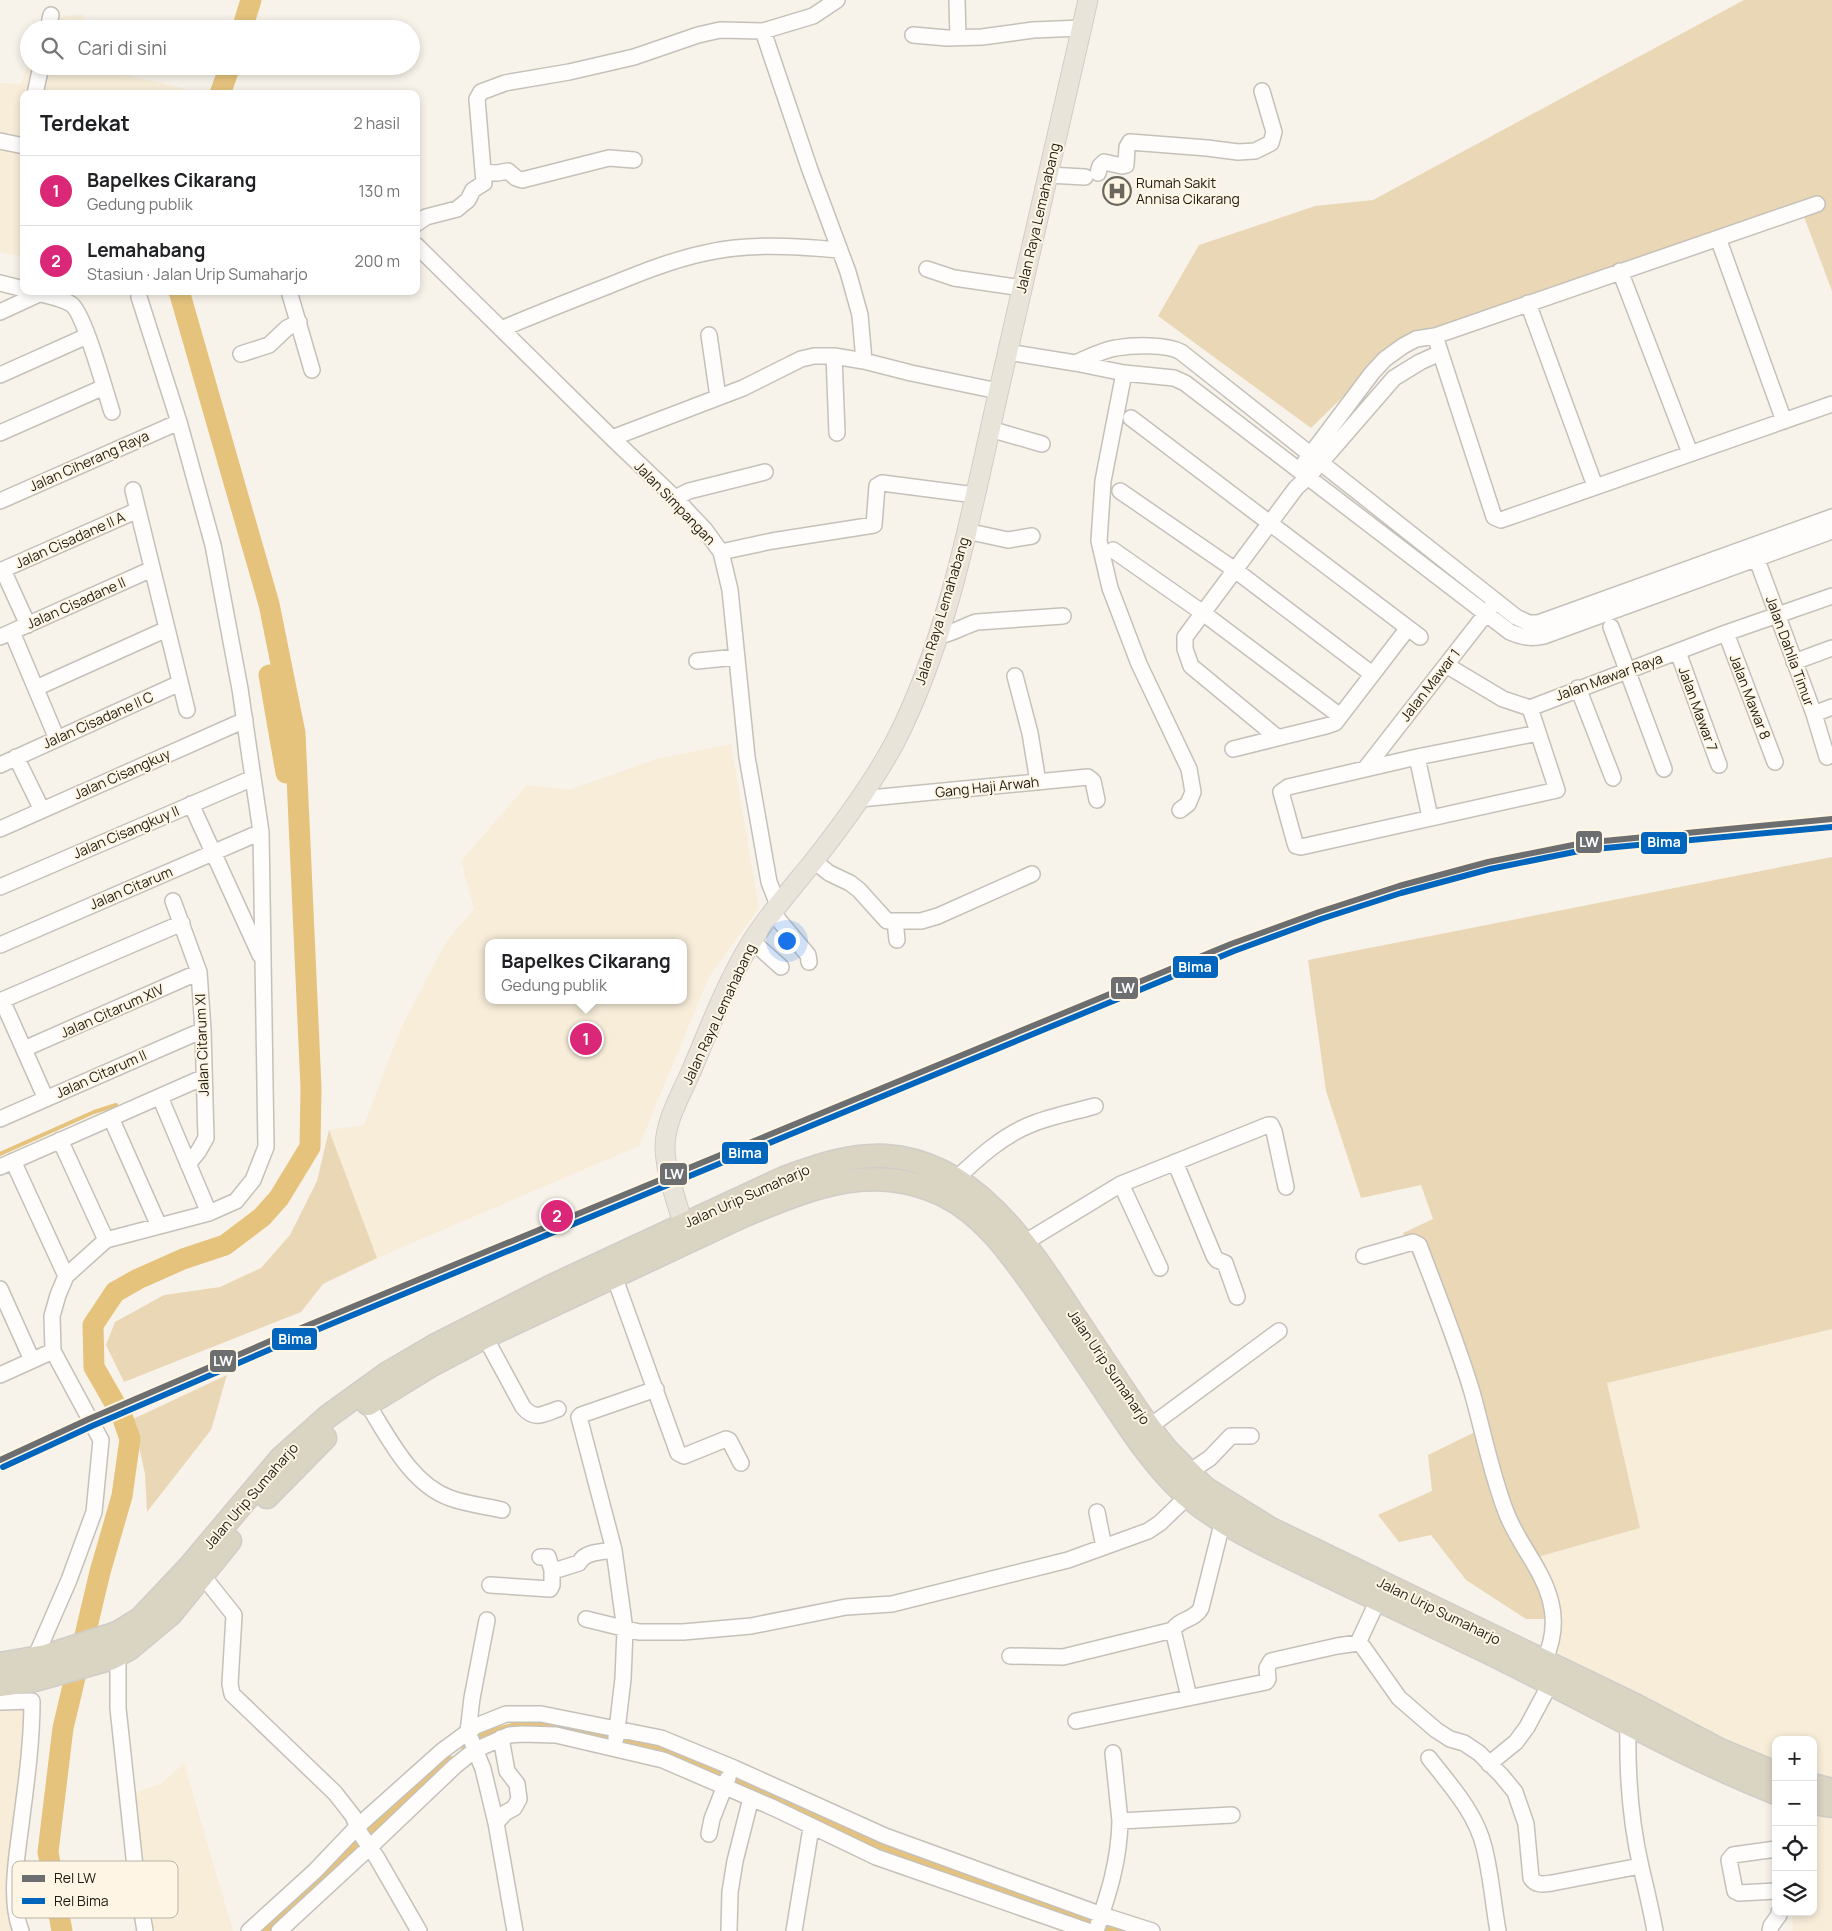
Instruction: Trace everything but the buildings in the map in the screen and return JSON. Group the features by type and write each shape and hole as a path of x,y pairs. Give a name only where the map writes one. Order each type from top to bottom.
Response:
{"highway":[{"name":"Jalan Urip Sumaharjo","path":"112,1650 124,1630 140,1619 185,1572 281,1458 357,1394 388,1373 434,1346 556,1284 784,1178 816,1166 857,1157 882,1156 905,1159 931,1166 956,1179 988,1205 1024,1243 1149,1427 1166,1449 1188,1473 1218,1498 1271,1530 1547,1673 1628,1725 1708,1764 1772,1791"},
{"name":"Jalan Urip Sumaharjo","path":"0,1664 39,1665 112,1650 141,1640 171,1614 279,1483 329,1435 368,1405 430,1366 485,1337 745,1215 789,1197 826,1185 864,1179 888,1178 942,1194 956,1202 978,1220 1017,1263 1153,1460 1188,1496 1223,1520 1264,1545 1378,1600 1547,1673 1637,1706 1720,1750 1772,1771"},
{"name":"Jalan Urip Sumaharjo","path":"0,1685 39,1665"},
{"path":"1817,1786 1832,1790"},
{"path":"1817,1803 1832,1806"}],"main road":[{"name":"Jalan Raya Lemahabang","path":"683,1224 664,1151 665,1138 674,1110 738,966 752,941 775,909 814,861 860,799 894,743 912,705 938,636 975,494 1088,0"}],"street":[{"path":"420,221 426,217 457,209 464,205 473,190 484,183 477,98 481,92 505,83 569,72 634,57 698,35 720,30 763,31 813,16 836,0"},
{"path":"957,1 958,38"},
{"path":"913,36 982,37 1033,30 1082,28"},
{"path":"763,31 810,170 848,272 860,316 864,361"},
{"path":"36,90 38,75"},
{"path":"1048,174 1091,175 1102,163 1126,165 1127,147 1130,142 1238,152 1255,151 1263,148 1271,143 1274,132 1262,91"},
{"path":"0,141 20,145"},
{"path":"0,149 20,145"},
{"path":"483,172 498,173 508,171 516,178 522,180 609,158 634,160"},
{"path":"1278,738 1191,666 1185,649 1185,637 1296,488 1304,473 1372,373 1385,359 1416,339 1435,336 1816,204"},
{"path":"1718,238 1784,421"},
{"path":"501,328 652,269 706,252 774,246 802,246 839,250"},
{"name":"Jalan Simpangan","path":"420,248 675,498 706,530 721,552 730,590 747,757 769,882 775,909 808,955 809,962"},
{"path":"927,269 954,278 1022,288"},
{"path":"1620,272 1690,453"},
{"path":"0,283 20,289"},
{"path":"0,312 30,295"},
{"path":"44,295 72,304 77,311 112,412"},
{"path":"290,295 312,370"},
{"path":"39,1665 94,1512 101,1440 53,1351 52,1316 66,1276 106,1240 209,1213 236,1202 253,1180 266,1147 261,832 245,720 213,545 179,422 139,297"},
{"path":"1528,303 1595,486"},
{"path":"241,354 269,345 287,328 299,322"},
{"path":"709,335 718,397"},
{"path":"0,375 87,336"},
{"path":"1435,336 1494,517 1498,520 1832,404"},
{"path":"1075,363 1115,348 1157,347 1175,349 1521,620 1538,623 1630,597 1754,552 1832,517"},
{"path":"1008,352 1124,373 1180,380 1510,632 1532,639 1544,636 1630,597"},
{"path":"1315,458 1394,378 1420,362 1440,353"},
{"path":"834,356 838,433"},
{"path":"612,438 743,388 805,357 834,356 864,361 911,374 998,391"},
{"path":"1124,373 1103,481 1099,540 1110,588 1139,664 1189,769 1193,792 1188,804 1180,810"},
{"path":"0,433 104,387"},
{"path":"1131,418 1414,633 1372,674 1332,724 1233,749"},
{"name":"Jalan Ciherang Raya","path":"0,501 179,422"},
{"path":"990,429 1042,444"},
{"path":"675,498 690,491 765,472"},
{"path":"721,552 772,541 874,525 877,486 882,482 975,494"},
{"path":"133,490 187,710"},
{"path":"1120,491 1235,570 1372,674"},
{"name":"Jalan Cisadane II A","path":"28,624 1,571 138,510"},
{"path":"966,531 1008,540 1032,536"},
{"path":"1754,552 1832,531"},
{"path":"1113,550 1203,613 1340,716"},
{"name":"Jalan Dahlia Timur","path":"1754,552 1814,714 1827,757"},
{"name":"Jalan Cisadane II","path":"6,634 152,570"},
{"name":"Jalan Mawar Raya","path":"1530,708 1578,688 1726,633 1832,596"},
{"name":"Jalan Mawar 1","path":"1365,769 1496,601"},
{"path":"938,636 954,633 964,625 977,622 1063,616"},
{"path":"1611,627 1664,769"},
{"path":"36,688 167,629"},
{"name":"Jalan Mawar 8","path":"1726,633 1775,762"},
{"path":"6,634 36,688 58,739"},
{"path":"1794,662 1832,648"},
{"name":"Jalan Mawar 7","path":"1678,652 1718,766"},
{"path":"697,661 737,657"},
{"path":"1446,665 1504,699 1530,708 1557,790 1300,847 1296,846 1281,792 1284,789 1417,757 1538,733"},
{"path":"1015,676 1030,734 1038,782"},
{"name":"Jalan Cisadane II C","path":"0,764 180,683"},
{"path":"1578,688 1613,778"},
{"path":"1814,714 1832,707"},
{"name":"Jalan Cisangkuy","path":"0,829 245,720"},
{"path":"16,757 42,810"},
{"path":"1417,757 1430,817"},
{"name":"Gang Haji Arwah","path":"860,799 1088,777 1093,781 1097,800"},
{"name":"Jalan Cisangkuy II","path":"0,887 253,778"},
{"path":"191,804 263,961"},
{"name":"Jalan Citarum","path":"0,945 261,832"},
{"path":"814,861 829,873 860,890 886,922 897,940"},
{"path":"886,922 921,921 938,916 1032,874"},
{"name":"Jalan Citarum XI","path":"173,901 199,972 203,1030 206,1138 188,1164"},
{"path":"46,1099 1,1001 182,923"},
{"path":"752,941 782,967"},
{"name":"Jalan Citarum XIV","path":"24,1049 199,972"},
{"name":"Jalan Citarum II","path":"0,1119 203,1030"},
{"path":"66,1276 7,1164 204,1077"},
{"path":"160,1097 209,1213"},
{"path":"956,1179 985,1153 1012,1134 1047,1119 1095,1106"},
{"path":"111,1118 159,1226"},
{"path":"1024,1243 1121,1184 1262,1126 1271,1125 1274,1130 1286,1187"},
{"path":"60,1140 106,1240"},
{"path":"1175,1162 1214,1256 1217,1260 1226,1263 1237,1297"},
{"path":"1121,1184 1160,1268"},
{"path":"1364,1256 1413,1242 1419,1245 1469,1382 1506,1513 1517,1537 1538,1571 1551,1603 1552,1636 1547,1673 1527,1727 1516,1742 1490,1764"},
{"path":"614,1276 678,1454 684,1456 726,1439 729,1440 740,1463"},
{"path":"0,1289 32,1360"},
{"path":"1149,1427 1280,1331"},
{"path":"485,1337 523,1407 529,1414 541,1415 558,1409"},
{"path":"0,1375 53,1351"},
{"path":"616,1737 623,1680 625,1630 614,1550 579,1417 656,1389"},
{"path":"368,1405 414,1474 425,1485 449,1498 502,1510"},
{"path":"1188,1473 1210,1458 1232,1436 1251,1436"},
{"path":"586,1620 639,1632 683,1632 751,1626 846,1607 892,1604 1068,1560 1104,1547 1148,1530 1165,1518 1188,1496"},
{"path":"1097,1512 1104,1547"},
{"path":"1010,1656 1063,1658 1173,1630 1176,1626 1198,1614 1201,1608 1223,1520"},
{"path":"552,1570 579,1562 581,1558 588,1554 614,1550"},
{"path":"490,1585 550,1589 552,1585 552,1570 548,1557 540,1557"},
{"path":"203,1576 234,1616 230,1684 232,1694 335,1793 353,1816 363,1838 420,1931"},
{"path":"1358,1644 1378,1600"},
{"path":"487,1620 473,1689 472,1742 483,1769 496,1822 515,1931"},
{"path":"1173,1630 1189,1697"},
{"path":"1076,1720 1266,1682 1268,1679 1266,1668 1271,1661 1336,1646 1358,1644 1363,1647 1398,1698 1436,1730 1479,1754 1501,1775 1515,1792 1526,1824 1531,1878 1535,1883 1552,1883 1640,1866"},
{"path":"112,1650 134,1861"},
{"path":"0,1702 32,1700 32,1726 18,1861"},
{"path":"250,1931 315,1870 363,1838 454,1766 472,1742 476,1726 506,1714 524,1713 541,1714 616,1737 663,1760 729,1776 751,1798 778,1798 811,1828 881,1846 1096,1925"},
{"path":"1628,1725 1627,1764 1630,1799 1640,1866 1655,1931"},
{"path":"279,1931 442,1752 472,1742 522,1734 660,1738 729,1776 881,1846 958,1884 1096,1925 1152,1931"},
{"path":"496,1822 505,1813 514,1808 519,1799 517,1784 507,1771 501,1738"},
{"path":"1096,1925 1120,1848 1120,1821 1113,1753"},
{"path":"1429,1758 1464,1804 1484,1846 1498,1931"},
{"path":"709,1834 729,1776"},
{"path":"729,1931 730,1892 735,1861 751,1798"},
{"path":"1120,1821 1232,1815"},
{"path":"794,1931 811,1828"},
{"path":"1772,1850 1733,1855 1729,1860 1735,1892 1772,1891"},
{"path":"1770,1931 1779,1916"},
{"path":"18,1918 21,1931"},
{"path":"144,1918 146,1931"}],"shaded area":[{"path":"1744,0 1832,0 1832,291 1800,206 1401,340 1311,428 1158,316 1199,245 1315,206 1373,200"},
{"path":"84,14 84,20 44,20"},
{"path":"25,75 126,75 186,89 20,90 20,256 0,252 0,83 21,84"},
{"path":"731,744 759,908 709,977 639,1146 377,1258 329,1130 364,1125 401,1028 446,942 474,909 461,861 527,785 569,790 656,759"},
{"path":"1832,857 1832,1329 1607,1383 1640,1528 1534,1558 1562,1619 1526,1619 1466,1580 1431,1535 1399,1542 1378,1515 1432,1491 1428,1455 1477,1431 1443,1325 1403,1233 1433,1219 1421,1185 1361,1198 1326,1091 1308,960"},
{"path":"329,1130 377,1258 323,1284 301,1312 124,1382 106,1345 115,1322 164,1295 220,1287 261,1268 290,1235 317,1181"},
{"path":"1832,1329 1832,1931 1793,1931 1792,1916 1817,1916 1817,1736 1772,1736 1772,1772 1551,1666 1562,1619 1534,1558 1640,1528 1607,1383"},
{"path":"227,1375 211,1430 147,1512 145,1474 133,1419"},
{"path":"39,1703 22,1861 12,1861 12,1918 22,1918 23,1931 0,1931 0,1704"},
{"path":"184,1763 233,1931 136,1931 134,1918 178,1918 178,1861 128,1861 120,1797 161,1784"}],"waterway":[{"path":"245,20 251,0"},
{"path":"221,90 227,75"},
{"path":"50,1861 48,1852 63,1728 100,1572 122,1496 130,1439 122,1416 94,1367 93,1325 115,1292 138,1279 183,1259 225,1245 262,1217 279,1198 310,1147 311,1088 295,733 269,604 180,295"},
{"path":"269,675 286,773"},
{"path":"0,1154 94,1112 116,1105"},
{"path":"467,1747 477,1738 524,1726 585,1733 650,1749 709,1769 749,1786 871,1844 1119,1931"},
{"path":"269,1931 409,1797 450,1762"},
{"path":"60,1918 62,1931"}],"rail line":[{"name":"LW","path":"0,1460 89,1419 282,1336 1231,944 1319,912 1399,886 1488,862 1583,843 1832,819"},
{"name":"Bima","path":"3,1467 92,1426 285,1343 1234,951 1321,919 1401,893 1490,869 1584,850 1832,827"}],"place":[{"name":"Rumah Sakit Annisa Cikarang","path":"1117,191"},
{"name":"Bapelkes Cikarang","path":"586,1039"},
{"name":"Lemahabang","path":"557,1216"}]}
